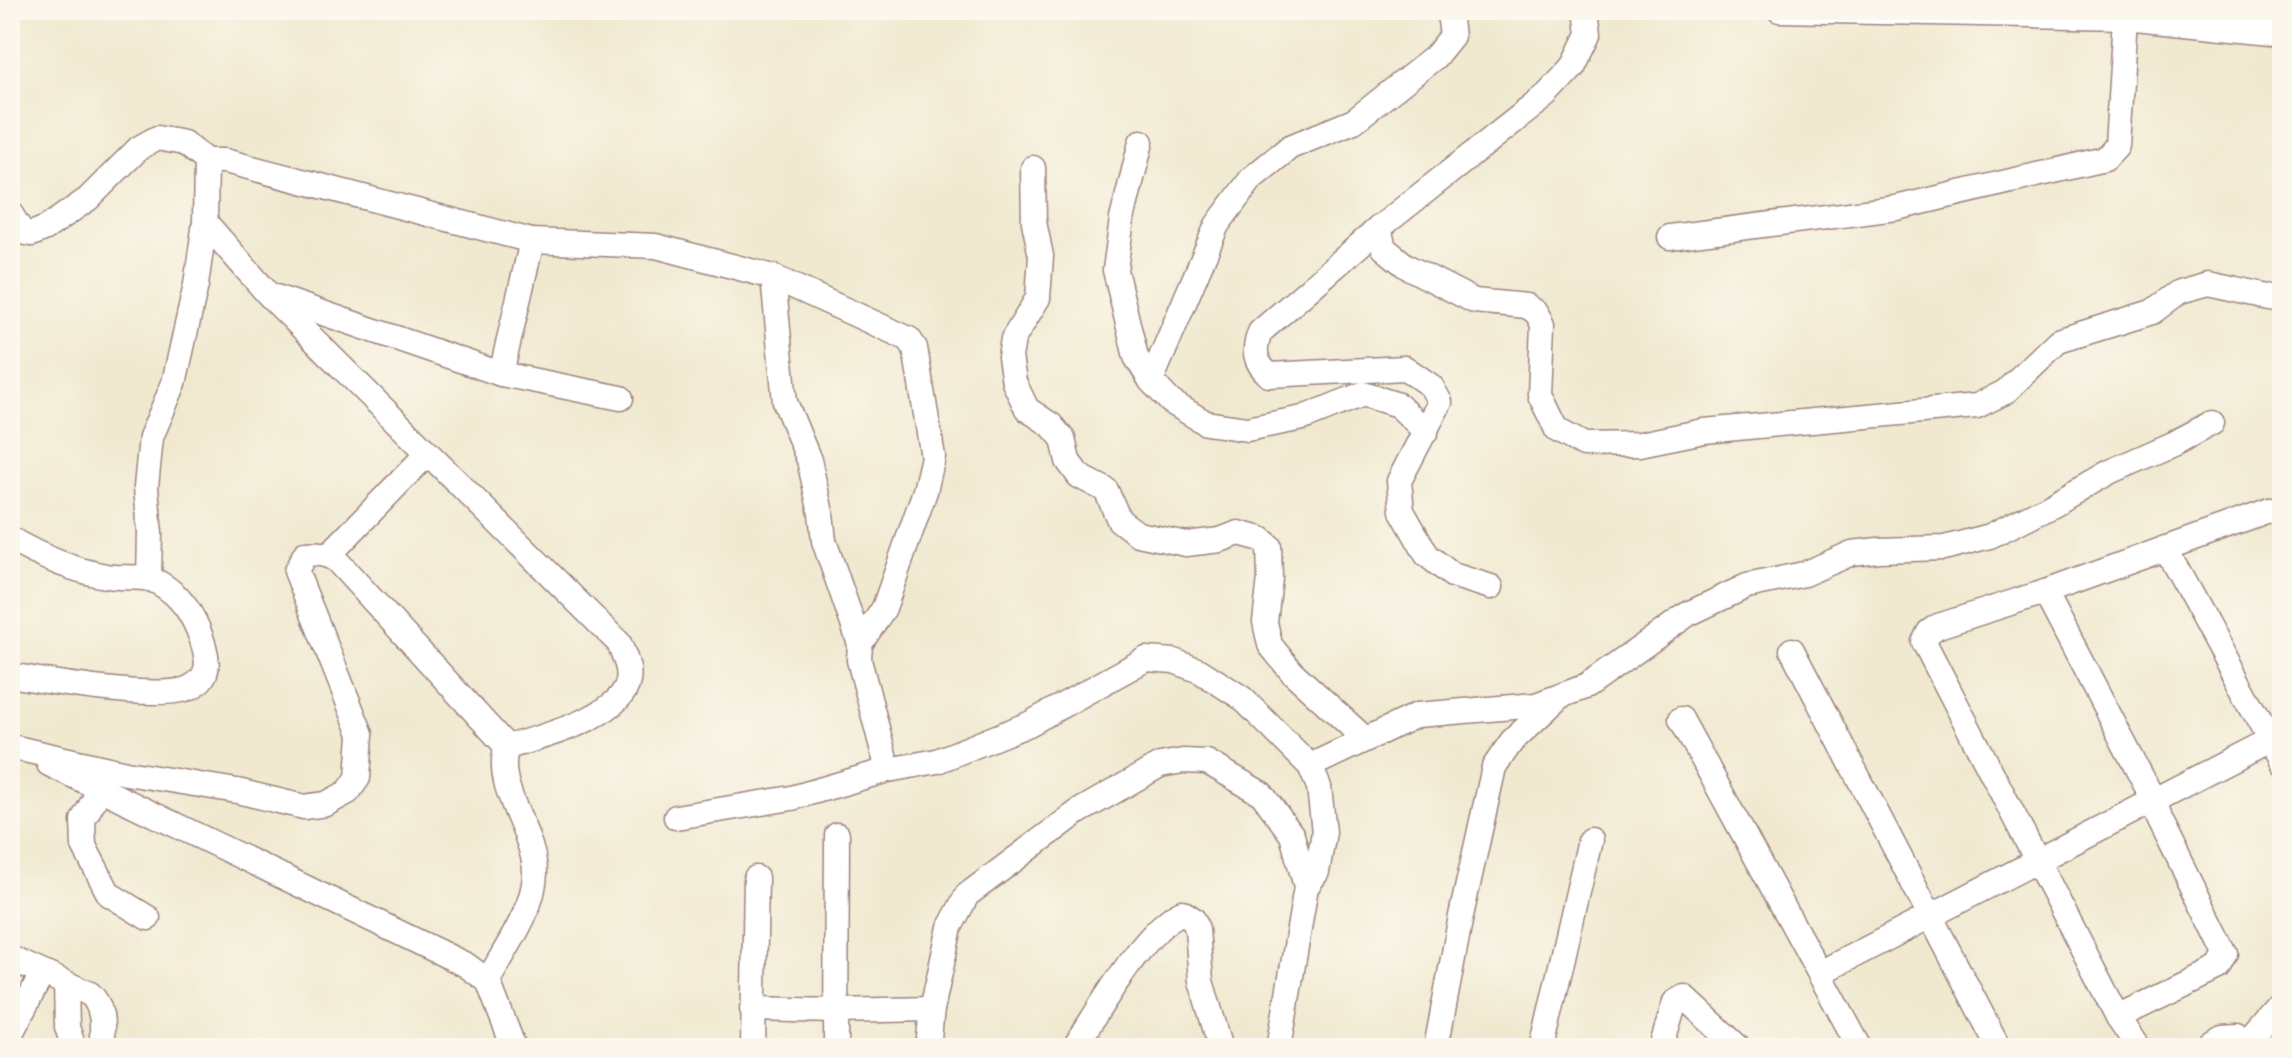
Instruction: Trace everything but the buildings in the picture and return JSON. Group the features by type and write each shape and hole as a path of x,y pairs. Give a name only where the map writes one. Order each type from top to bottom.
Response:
{"street":[{"path":"1151,381 1217,225 1252,178 1290,147 1354,121 1435,57 1452,36 1446,10"},
{"path":"1491,587 1452,575 1427,555 1402,511 1399,481 1440,402 1431,386 1405,368 1269,375 1258,365 1254,349 1260,332 1379,228 1547,95 1573,67 1589,34 1586,10"},
{"path":"1779,10 2125,17 2282,33"},
{"path":"1670,237 1896,208 2105,159 2117,146 2125,17"},
{"path":"10,213 22,232 32,234 46,228 88,199 139,148 157,138 184,143 206,161 225,161 532,241 656,246 773,277 899,333 909,339 915,348 933,457 925,491 884,608 860,644"},
{"path":"1141,142 1122,219 1115,270 1136,357 1151,381 1171,402 1206,423 1247,429 1303,418 1363,394 1398,405 1426,432"},
{"path":"149,578 150,533 146,487 151,437 174,383 196,285 205,222 206,161"},
{"path":"1033,168 1034,222 1041,256 1038,298 1013,339 1010,357 1014,382 1027,409 1051,425 1063,439 1068,461 1079,476 1106,490 1119,520 1138,534 1186,544 1220,540 1239,533 1261,539 1269,546 1270,578 1265,622 1270,645 1292,672 1365,739"},
{"path":"205,222 269,295 619,643 628,665 628,684 616,703 599,716 507,747 503,757 504,772 529,843 535,871 530,903 488,981"},
{"path":"1379,228 1384,248 1416,271 1474,301 1527,306 1537,313 1543,324 1540,395 1557,430 1584,445 1640,444 1704,431 1977,406 2005,392 2058,341 2152,312 2179,292 2208,284 2268,297 2282,295"},
{"path":"501,374 532,241"},
{"path":"773,277 785,402 809,460 824,541 860,644 859,660 888,770"},
{"path":"269,295 501,374 621,398"},
{"path":"1310,766 1417,715 1536,705 1587,686 1688,614 1747,586 1804,574 1852,553 1944,548 1990,536 2109,472 2212,423"},
{"path":"329,555 428,453"},
{"path":"2139,1048 2118,1017 1924,642 1929,632 1938,626 2045,592 2269,511 2282,512"},
{"path":"10,539 55,563 110,577 149,578 177,595 196,621 209,661 204,676 191,688 172,691 85,688 10,675"},
{"path":"2165,548 2276,737 2282,762"},
{"path":"13,746 126,773 237,791 304,807 326,804 348,792 358,778 361,734 296,571 305,554 329,555 507,747"},
{"path":"2045,592 2154,801 2159,819 2226,954 2219,968 2118,1017"},
{"path":"1792,650 1999,1048"},
{"path":"676,817 792,798 888,770 937,761 1029,724 1146,659 1174,661 1200,671 1242,698 1310,766 1319,787 1324,832 1317,872 1306,887"},
{"path":"1436,1048 1494,767 1512,741 1561,696"},
{"path":"1681,719 1860,1048"},
{"path":"1820,973 2276,737"},
{"path":"13,746 466,965 488,981 514,1048"},
{"path":"928,1048 932,1009 950,927 967,895 1078,812 1160,765 1183,761 1207,762 1262,794 1292,835 1306,887 1279,1048"},
{"path":"100,789 83,820 84,846 109,894 148,918"},
{"path":"836,1048 837,835"},
{"path":"1542,1048 1590,840"},
{"path":"753,1048 756,878"},
{"path":"1074,1048 1141,949 1171,917 1182,912 1193,919 1197,929 1201,981 1221,1048"},
{"path":"10,958 90,994 98,1001 102,1048"},
{"path":"10,1035 42,974"},
{"path":"66,984 67,1027 74,1048"},
{"path":"1661,1048 1675,1002 1684,997 1739,1048"},
{"path":"2209,1048 2211,1043 2222,1037 2238,1036 2246,1047 2282,1005"},
{"path":"752,1009 932,1009"}]}
